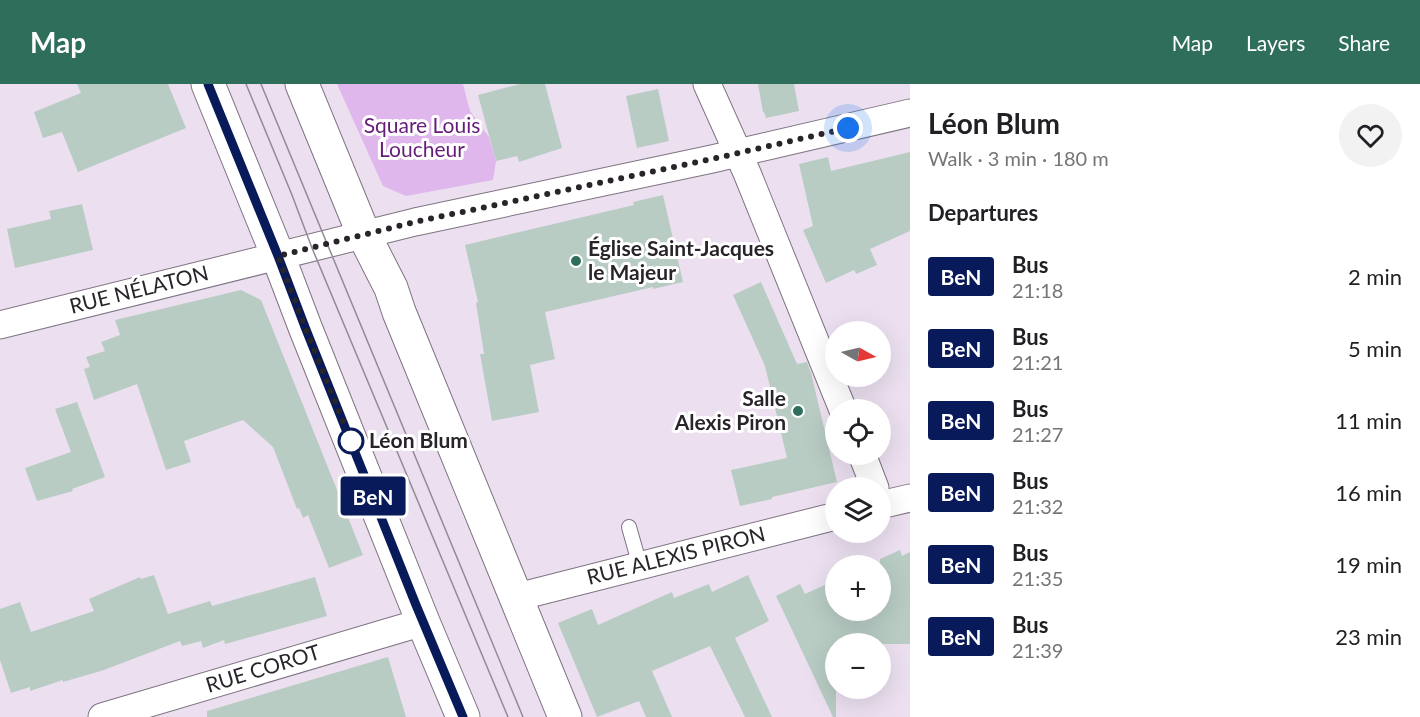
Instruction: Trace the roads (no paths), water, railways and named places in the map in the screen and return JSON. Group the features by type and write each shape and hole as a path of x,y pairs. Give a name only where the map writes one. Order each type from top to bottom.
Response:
{"main road":[{"path":"208,84 423,622 464,717"},
{"path":"302,84 364,235 391,288 565,717"}],"street":[{"path":"707,84 738,153 839,399"},
{"name":"RUE NÉLATON","path":"0,325 415,222 738,153 910,113"},
{"path":"891,499 910,498"},
{"name":"RUE ALEXIS PIRON","path":"517,597 825,519"},
{"name":"RUE COROT","path":"102,717 423,622"}],"lane":[{"path":"629,527 640,566"}],"tram line":[{"path":"246,84 508,717"},
{"path":"261,84 523,717"}],"place":[{"name":"Église Saint-Jacques le Majeur","path":"576,261"},
{"name":"Salle Alexis Piron","path":"798,411"},
{"name":"Léon Blum","path":"351,441"}],"park label":[{"name":"Square Louis Loucheur","path":"422,138"}]}
